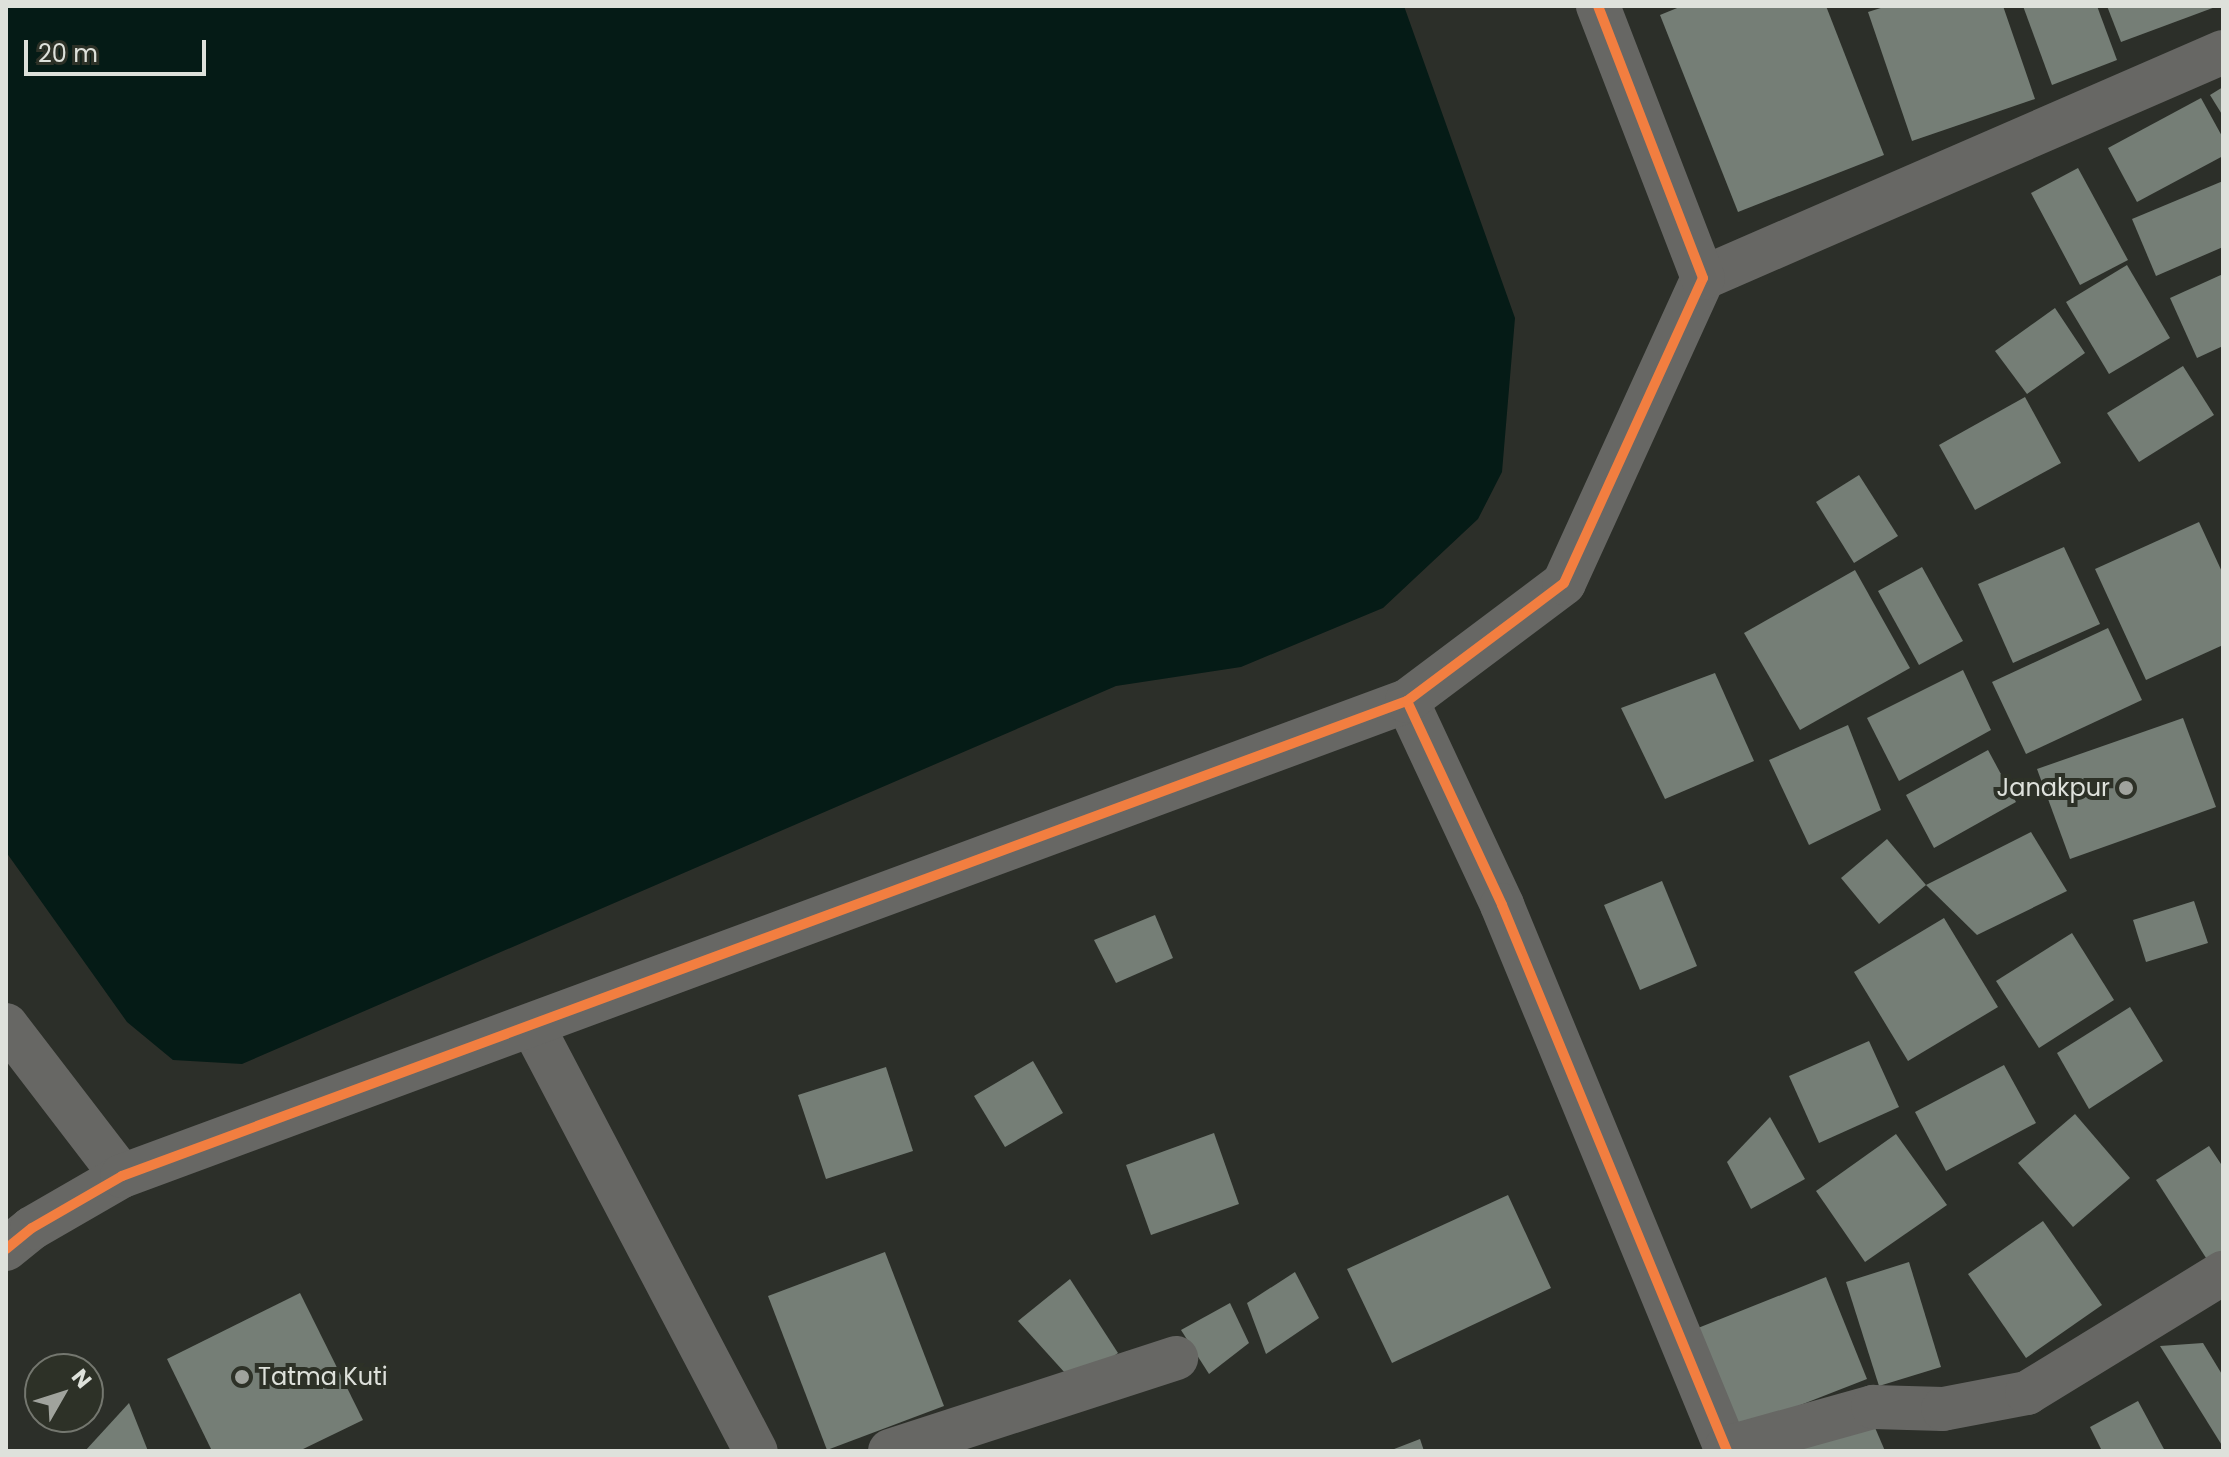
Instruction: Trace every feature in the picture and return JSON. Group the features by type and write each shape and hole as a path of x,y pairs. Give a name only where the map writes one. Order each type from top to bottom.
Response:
{"street":[{"path":"1598,6 1703,278"},
{"path":"6,1249 32,1228 122,1176 533,1027 1407,701 1564,583 1703,278 2223,52"},
{"path":"1407,701 1502,905 1727,1449 1873,1407 1943,1409 2027,1393 2223,1273"},
{"path":"6,1025 122,1176"},
{"path":"533,1027 756,1451"},
{"path":"890,1451 1176,1358"}],"water":[{"path":"6,6 1404,6 1515,318 1502,472 1478,519 1383,608 1241,667 1116,686 242,1064 173,1060 127,1022 6,852"}],"building":[{"path":"1682,6 1826,6 1884,155 1738,212 1660,15"},
{"path":"1887,6 2003,6 2035,99 1912,141 1868,12"},
{"path":"2023,6 2097,6 2117,60 2052,85"},
{"path":"2107,6 2218,6 2121,42"},
{"path":"2223,87 2223,116 2210,95"},
{"path":"2201,98 2223,138 2223,156 2137,202 2108,148"},
{"path":"2078,168 2128,260 2080,285 2031,193"},
{"path":"2223,181 2223,247 2156,276 2132,219"},
{"path":"2127,265 2170,338 2109,374 2066,302"},
{"path":"2223,274 2223,346 2197,358 2170,298"},
{"path":"2055,308 2085,353 2027,394 1995,351"},
{"path":"2183,366 2214,415 2139,462 2107,413"},
{"path":"2025,397 2061,463 1975,510 1939,445"},
{"path":"1859,475 1898,536 1854,563 1816,502"},
{"path":"2199,522 2223,574 2223,645 2146,680 2095,569"},
{"path":"2064,547 2100,624 2013,663 1978,584"},
{"path":"1922,567 1963,641 1919,665 1878,591"},
{"path":"1855,570 1910,668 1800,730 1744,633"},
{"path":"2108,628 2142,700 2026,754 1992,682"},
{"path":"1963,670 1991,730 1899,781 1867,718"},
{"path":"1715,673 1754,761 1665,799 1621,708"},
{"name":"Janakpur","path":"2183,718 2216,807 2070,859 2037,769"},
{"path":"1848,725 1881,810 1809,845 1769,760"},
{"path":"1988,750 2016,802 1934,848 1906,795"},
{"path":"2031,832 2067,891 1977,935 1926,885"},
{"path":"1887,839 1926,885 1879,924 1841,878"},
{"path":"1662,881 1697,966 1640,990 1604,905"},
{"path":"2194,901 2208,943 2146,962 2133,920"},
{"path":"1155,915 1173,958 1116,983 1094,940"},
{"path":"1944,918 1998,1007 1908,1061 1854,972"},
{"path":"2072,933 2114,1000 2039,1048 1996,981"},
{"path":"2130,1007 2163,1061 2089,1109 2057,1053"},
{"path":"1869,1041 1899,1107 1819,1143 1789,1076"},
{"path":"1033,1061 1063,1113 1005,1147 974,1096"},
{"path":"2004,1065 2036,1123 1946,1171 1915,1112"},
{"path":"886,1067 913,1151 826,1179 798,1095"},
{"path":"2075,1114 2130,1178 2073,1227 2018,1163"},
{"path":"1770,1117 1805,1179 1751,1209 1727,1162"},
{"path":"1214,1133 1239,1204 1151,1235 1126,1165"},
{"path":"1896,1134 1947,1205 1865,1262 1816,1191"},
{"path":"2209,1146 2223,1167 2223,1251 2208,1261 2156,1180"},
{"path":"1508,1195 1551,1288 1392,1363 1347,1269"},
{"path":"2043,1221 2102,1305 2026,1358 1968,1274"},
{"path":"885,1252 944,1406 827,1450 768,1296"},
{"path":"1909,1262 1941,1367 1879,1386 1846,1282"},
{"path":"1295,1272 1319,1318 1266,1354 1247,1303"},
{"path":"1826,1277 1867,1379 1739,1429 1698,1328"},
{"path":"1070,1279 1118,1353 1075,1384 1018,1321"},
{"path":"300,1293 363,1420 299,1451 212,1451 167,1359"},
{"path":"1230,1303 1249,1343 1209,1374 1181,1330"},
{"path":"2203,1343 2223,1376 2223,1447 2160,1346"},
{"path":"2138,1401 2165,1451 2102,1451 2090,1427"},
{"path":"129,1403 148,1451 85,1451"},
{"path":"1870,1416 1885,1451 1785,1451"},
{"path":"1420,1439 1424,1451 1389,1451"}],"cycle path":[{"path":"6,1249 32,1228 122,1176 1407,701 1564,583 1703,278 1598,6"},
{"path":"1407,701 1502,905 1727,1451"}],"place":[{"name":"Janakpur","path":"2126,788"},
{"name":"Tatma Kuti","path":"242,1377"}]}
